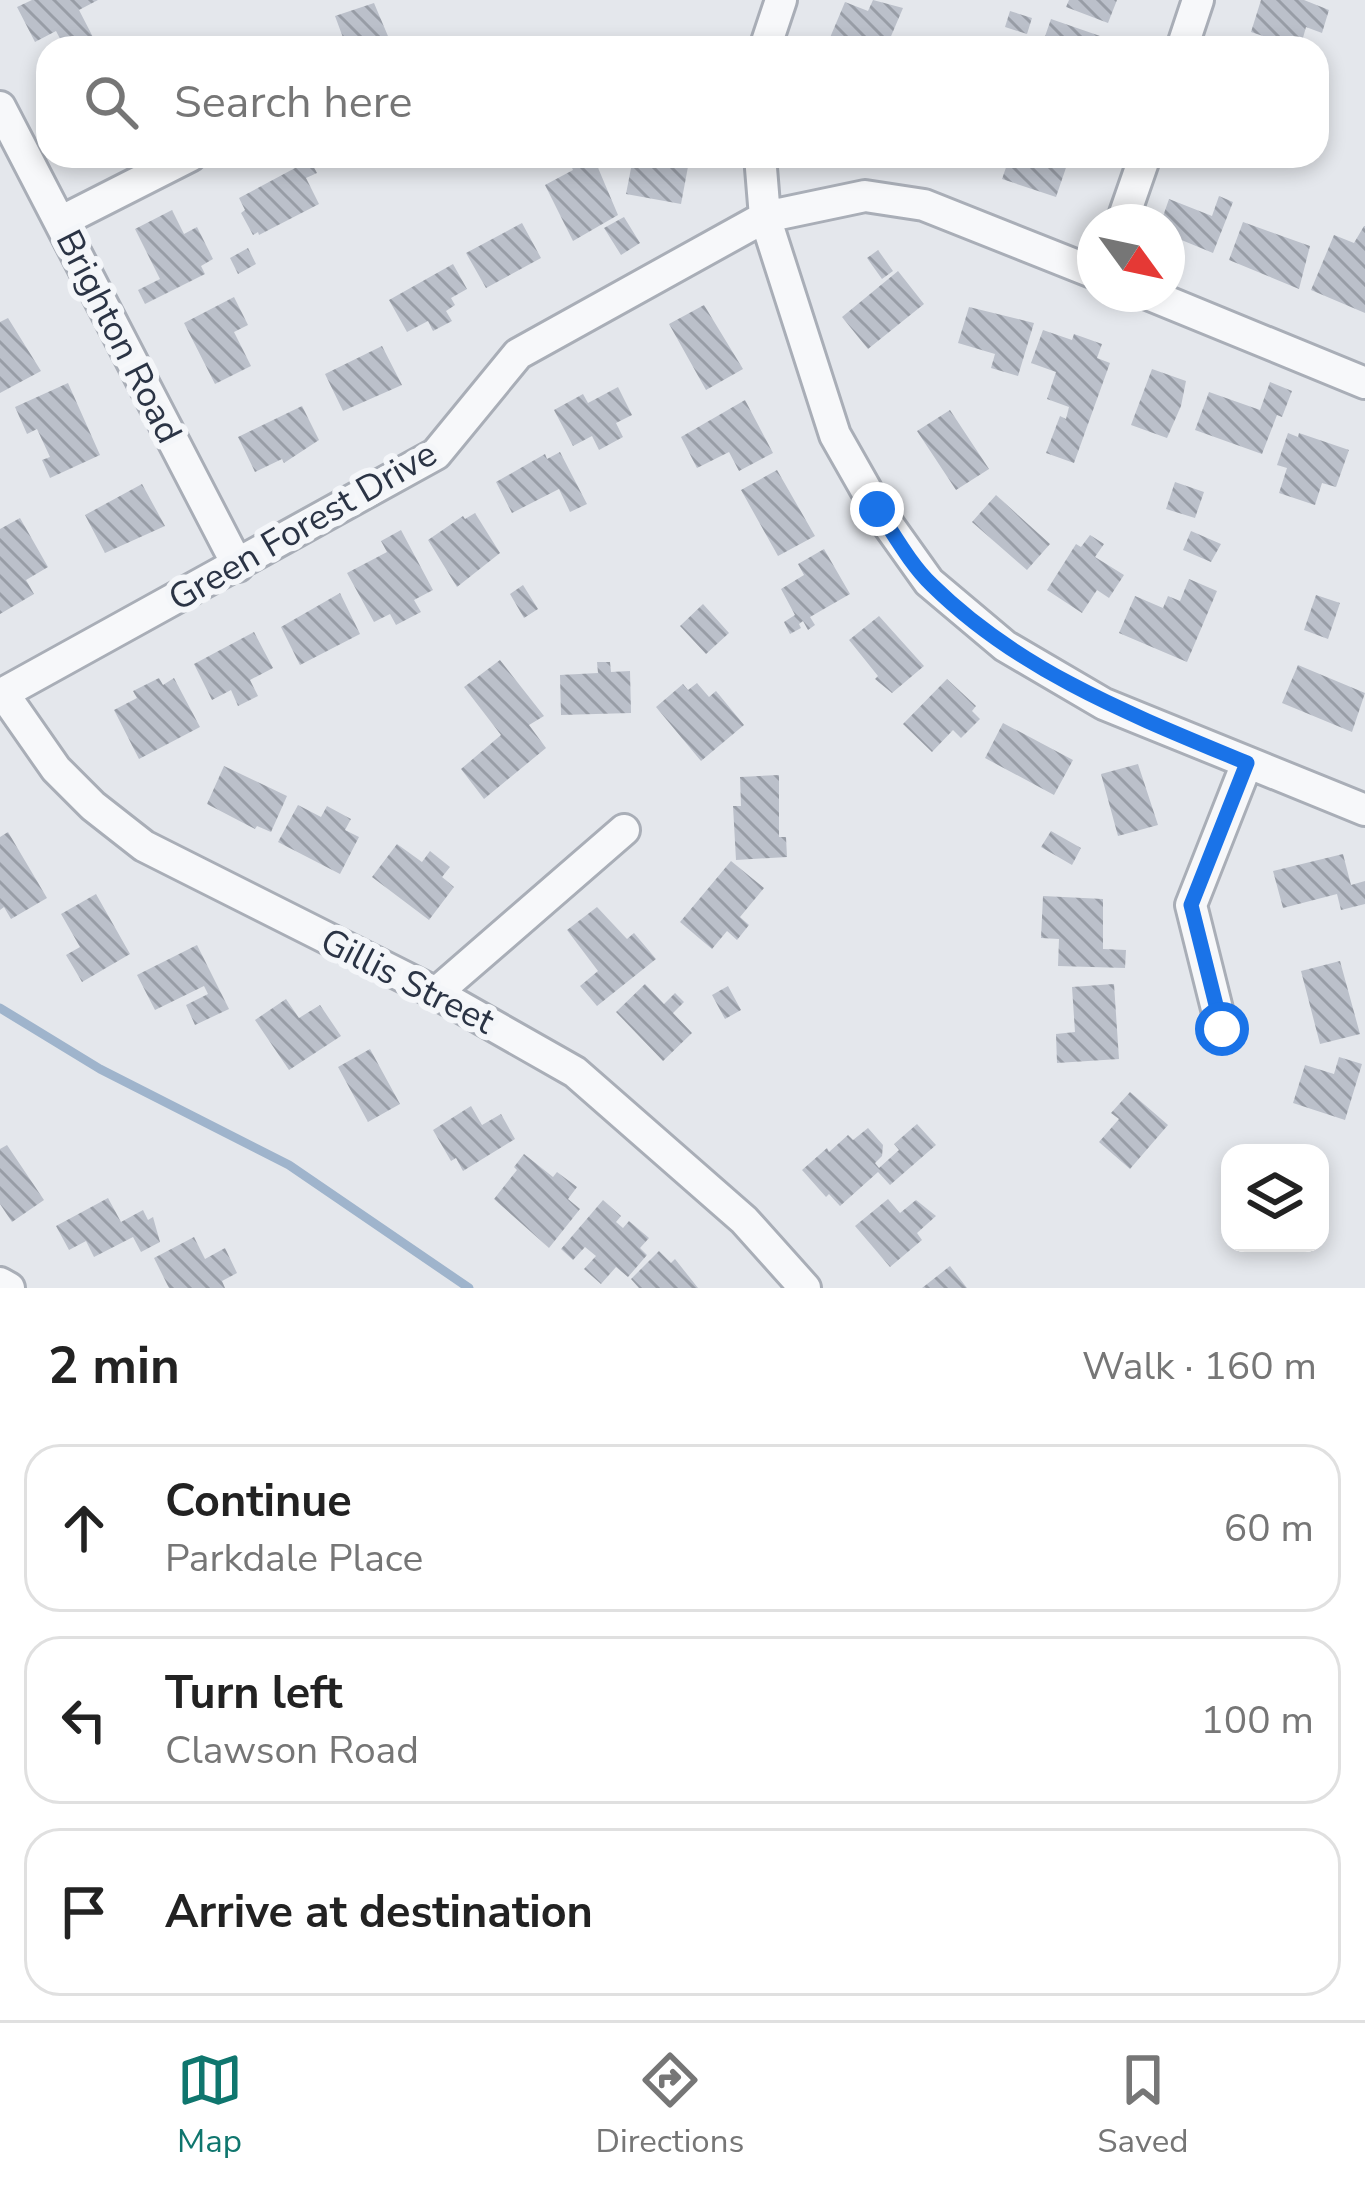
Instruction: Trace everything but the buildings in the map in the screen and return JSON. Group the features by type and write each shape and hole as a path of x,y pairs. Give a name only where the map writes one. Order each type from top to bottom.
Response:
{"street":[{"path":"769,36 781,0"},
{"path":"1186,36 1198,0"},
{"name":"Brighton Road","path":"0,107 238,566"},
{"path":"62,221 166,168"},
{"path":"761,168 765,217 835,435 877,509 929,583 1005,646 1104,704 1365,810"},
{"path":"1128,204 1140,168"},
{"name":"Green Forest Drive","path":"2,694 436,454 518,354 765,217 865,196 924,205 1077,266"},
{"path":"1185,309 1365,382"},
{"name":"Gillis Street","path":"2,694 56,769 144,846 436,993 575,1072 744,1220 805,1288"},
{"path":"1222,1029 1191,905 1247,763"},
{"path":"436,993 624,830"},
{"path":"0,1283 9,1288"}],"waterway":[{"path":"0,1008 100,1069 289,1165 469,1288"}],"route":[{"path":"877,509 929,583 1005,646 1104,704 1247,763 1191,905 1222,1029"}]}
